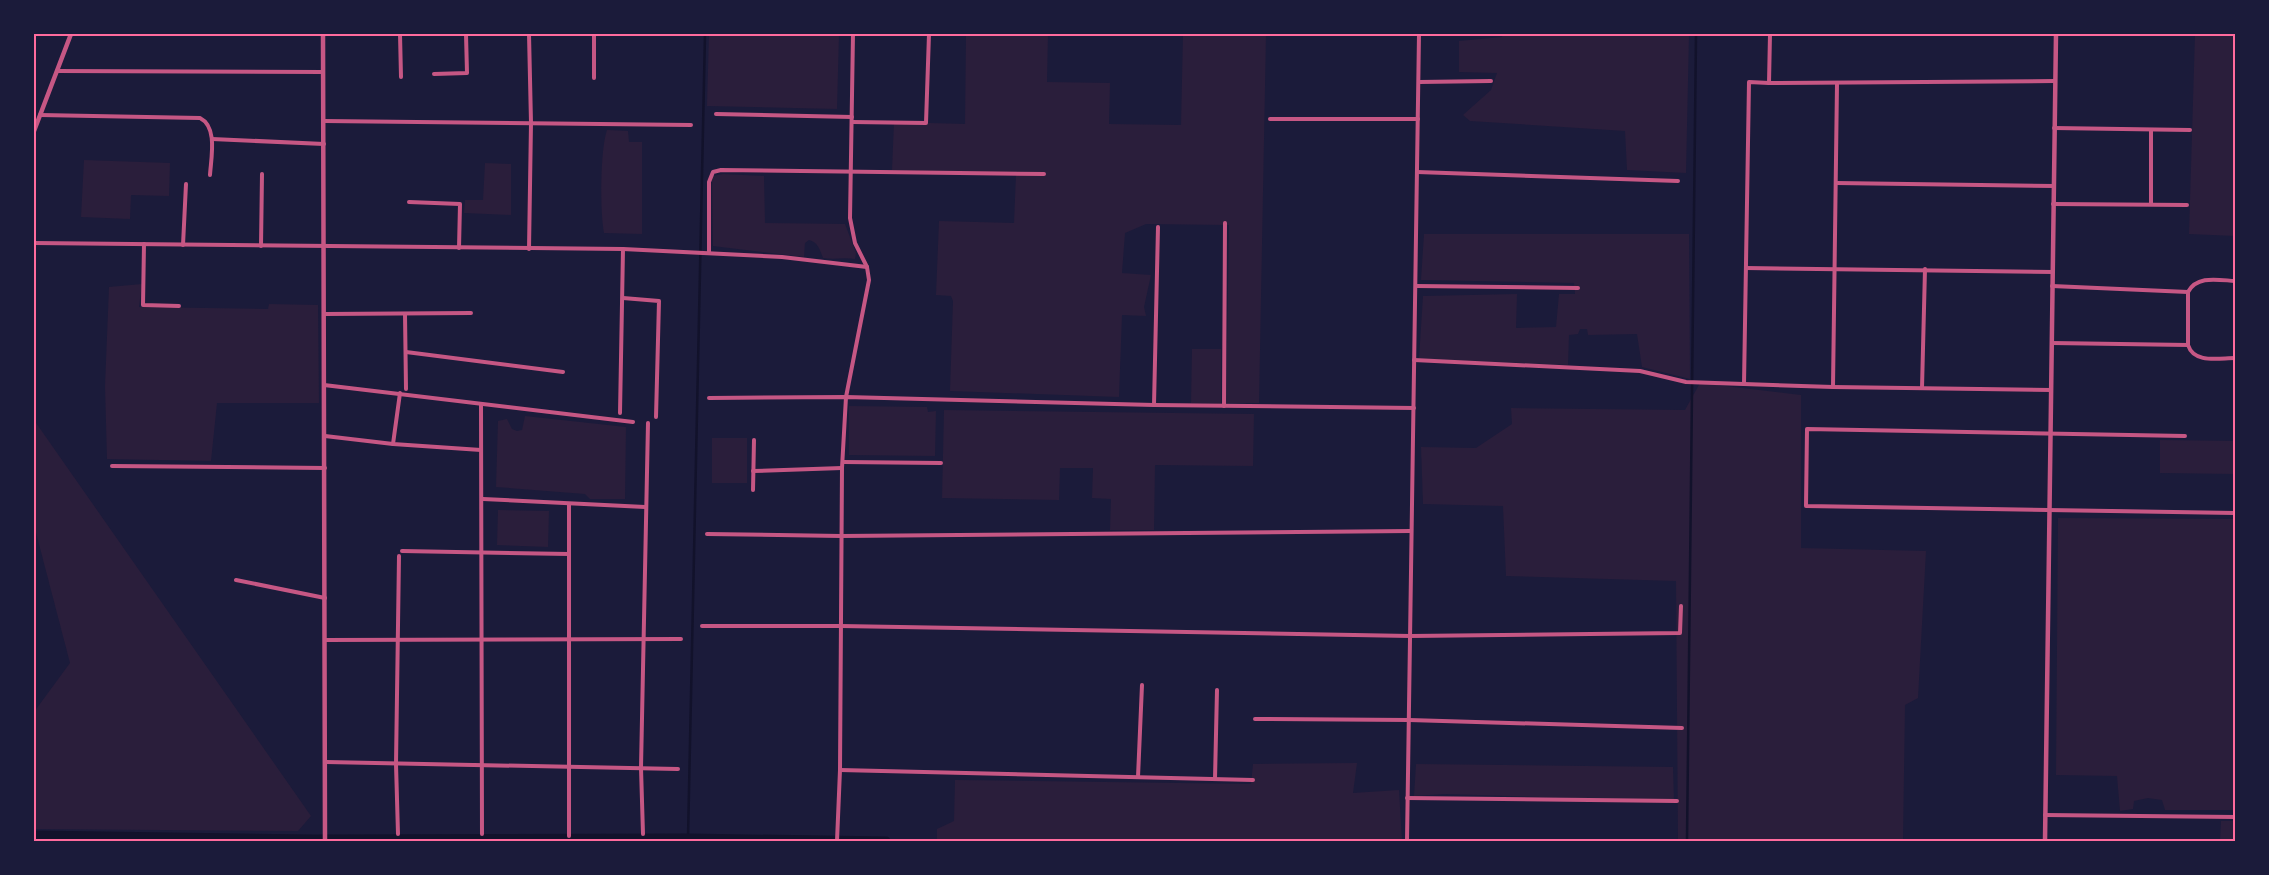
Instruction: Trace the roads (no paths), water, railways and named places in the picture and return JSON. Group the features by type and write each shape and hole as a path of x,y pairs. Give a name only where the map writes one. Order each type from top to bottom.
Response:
{"street":[{"path":"34,131 71,34"},
{"path":"323,34 325,841"},
{"path":"400,34 401,77"},
{"path":"434,74 467,73 466,34"},
{"path":"529,34 531,123 529,249"},
{"path":"594,34 594,78"},
{"path":"837,841 840,770 842,468 846,397 869,280 867,268 855,243 850,218 853,34"},
{"path":"716,114 926,123 929,34"},
{"path":"1407,841 1419,34"},
{"path":"1769,82 1770,34"},
{"path":"2044,841 2056,34"},
{"path":"57,71 323,72"},
{"path":"1419,82 1491,81"},
{"path":"1744,384 1750,82 1837,84 2055,81"},
{"path":"1833,387 1837,84"},
{"path":"40,115 200,118 208,124 212,139 210,175"},
{"path":"1270,119 1418,119"},
{"path":"324,121 691,125"},
{"path":"2054,128 2190,130"},
{"path":"2151,130 2151,204"},
{"path":"212,139 324,144"},
{"path":"709,252 709,182 713,172 721,170 1044,174"},
{"path":"1417,172 1678,181"},
{"path":"261,246 262,174"},
{"path":"1836,183 2054,186"},
{"path":"182,245 186,184"},
{"path":"408,202 460,204 459,248"},
{"path":"2053,204 2187,205"},
{"path":"1224,406 1225,223"},
{"path":"1154,406 1158,227"},
{"path":"34,243 623,249 782,257 867,268"},
{"path":"144,244 143,305 179,306"},
{"path":"620,413 623,249"},
{"path":"1746,268 2052,272"},
{"path":"1922,388 1925,269"},
{"path":"2235,281 2200,280 2192,284 2188,292 2188,345 2191,353 2197,357 2235,358"},
{"path":"1416,286 1578,288"},
{"path":"2052,286 2188,292"},
{"path":"623,298 659,300 656,417"},
{"path":"325,314 471,313"},
{"path":"405,314 406,389"},
{"path":"2052,343 2188,345"},
{"path":"406,352 563,372"},
{"path":"1414,360 1640,371 1686,382 1704,383 2051,390"},
{"path":"324,385 633,422"},
{"path":"393,444 400,393"},
{"path":"709,398 846,397 1154,406 1414,408"},
{"path":"482,404 482,834"},
{"path":"642,834 645,507 648,423"},
{"path":"2185,436 2051,432 1807,429 1806,506 2050,512 2235,513"},
{"path":"325,436 393,444 481,450"},
{"path":"753,490 754,440"},
{"path":"843,462 941,463"},
{"path":"112,466 325,468"},
{"path":"754,471 842,468"},
{"path":"483,499 645,507"},
{"path":"569,504 569,836"},
{"path":"707,534 841,536 1411,530"},
{"path":"402,551 568,554"},
{"path":"398,834 396,764 399,556"},
{"path":"236,580 325,598"},
{"path":"702,626 841,626 1410,636 1680,633 1681,606"},
{"path":"325,640 681,639"},
{"path":"1138,777 1142,685"},
{"path":"1215,779 1217,690"},
{"path":"1255,719 1409,720 1682,728"},
{"path":"326,762 678,769"},
{"path":"840,770 1253,780"},
{"path":"1408,798 1677,802"},
{"path":"2045,815 2235,817"}],"waterway":[{"path":"688,838 705,34"},
{"path":"1687,841 1696,34"},
{"path":"34,835 313,839 688,838 886,841"}]}
